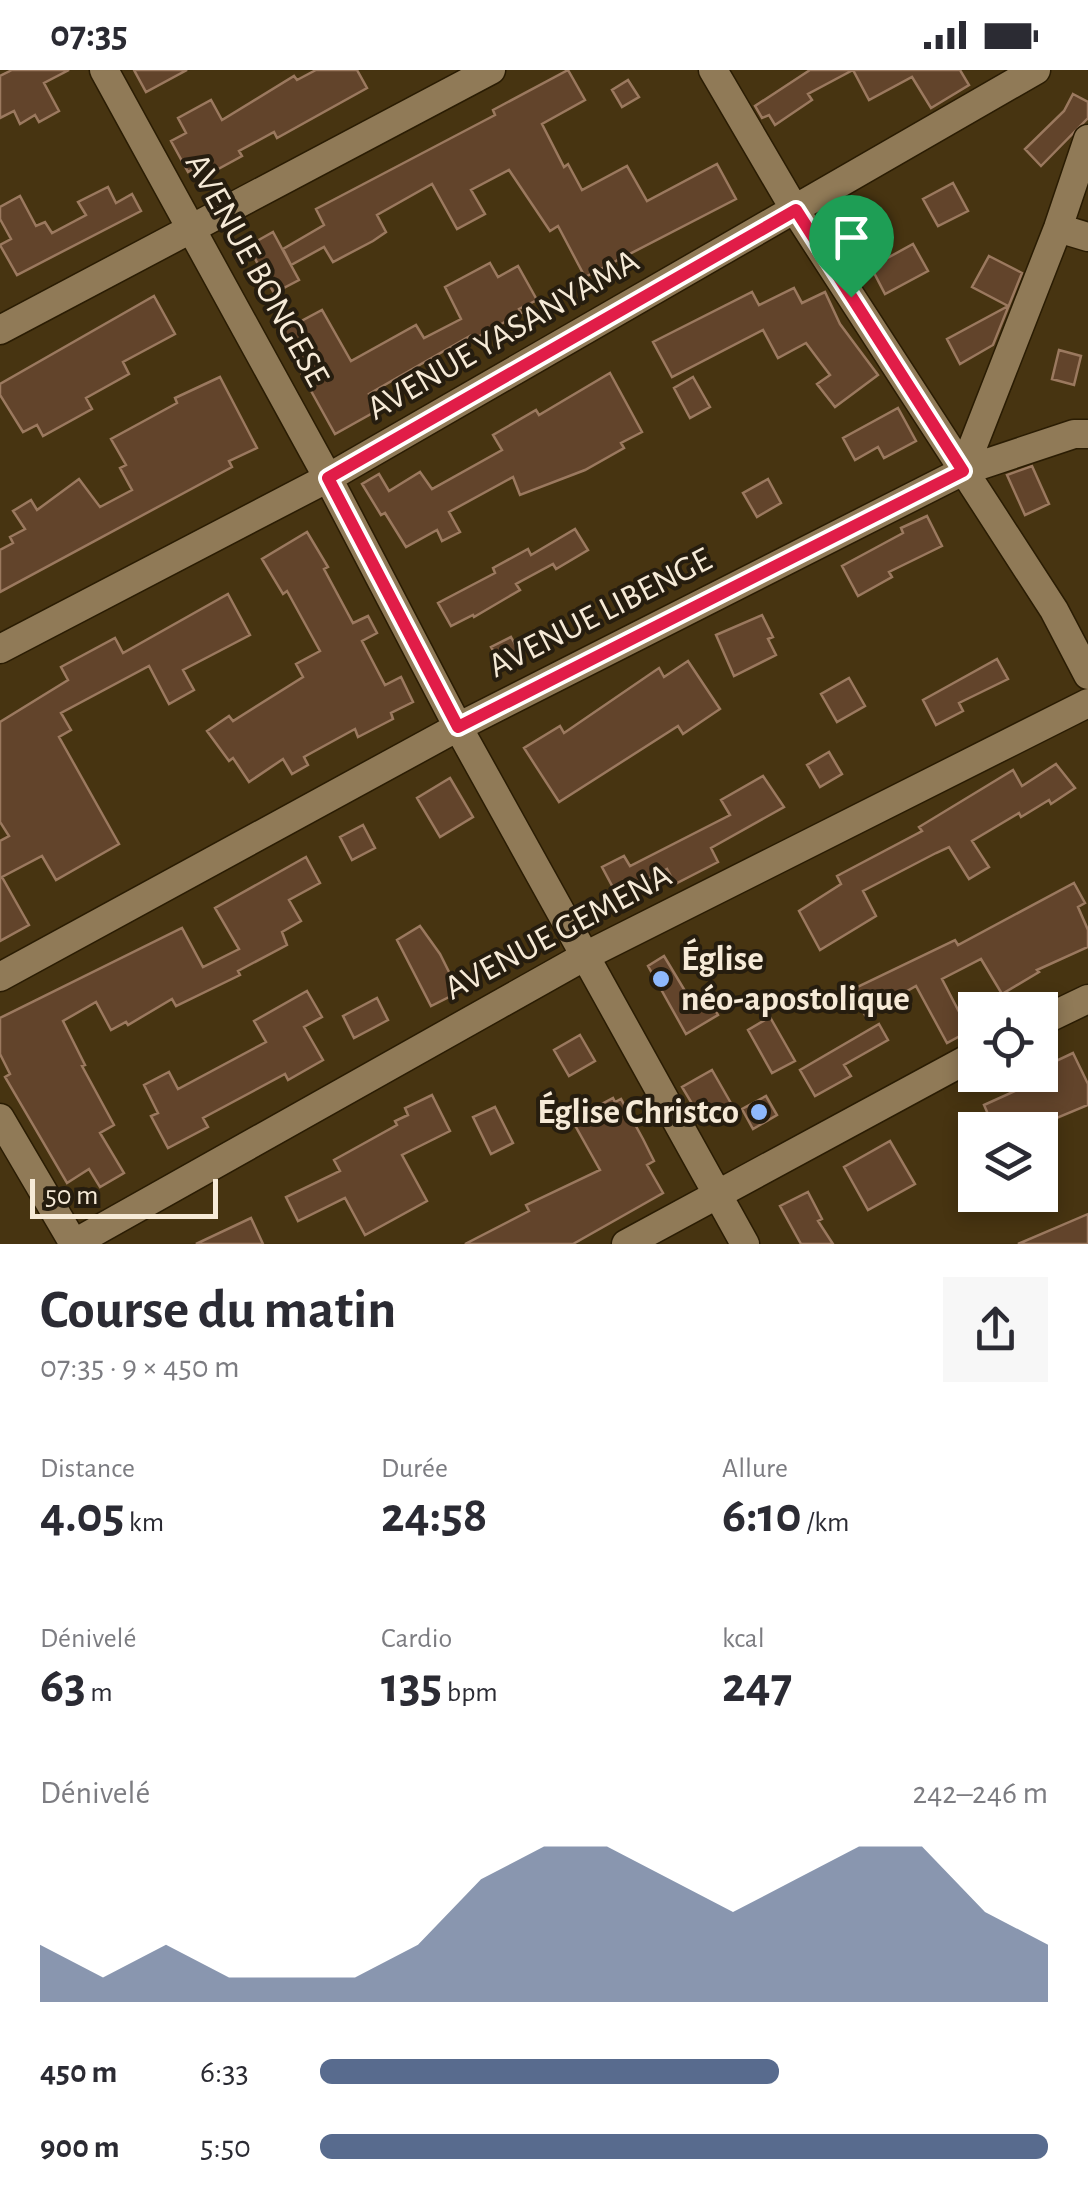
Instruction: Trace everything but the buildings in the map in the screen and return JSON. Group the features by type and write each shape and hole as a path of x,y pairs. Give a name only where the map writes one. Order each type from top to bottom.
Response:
{"street":[{"name":"AVENUE BONGESE","path":"104,70 328,478 458,727 744,1244"},
{"path":"0,330 492,70"},
{"path":"713,70 796,210 1054,610 1088,675"},
{"name":"AVENUE YASANYAMA","path":"0,649 328,478 1036,70"},
{"path":"963,471 1058,228 1088,139"},
{"path":"1058,228 1088,237"},
{"name":"AVENUE LIBENGE","path":"0,977 458,727 963,471 1074,434 1088,434"},
{"path":"1054,610 1088,618"},
{"name":"AVENUE GEMENA","path":"74,1244 586,955 1088,703"},
{"path":"1058,1013 1088,999"},
{"path":"626,1244 958,1063"},
{"path":"0,1118 74,1244"}],"place":[{"name":"Église néo-apostolique","path":"661,979"},
{"name":"Église Christco","path":"759,1112"}],"route":[{"path":"796,210 851,297 963,471 458,727 328,478 796,210"}]}
